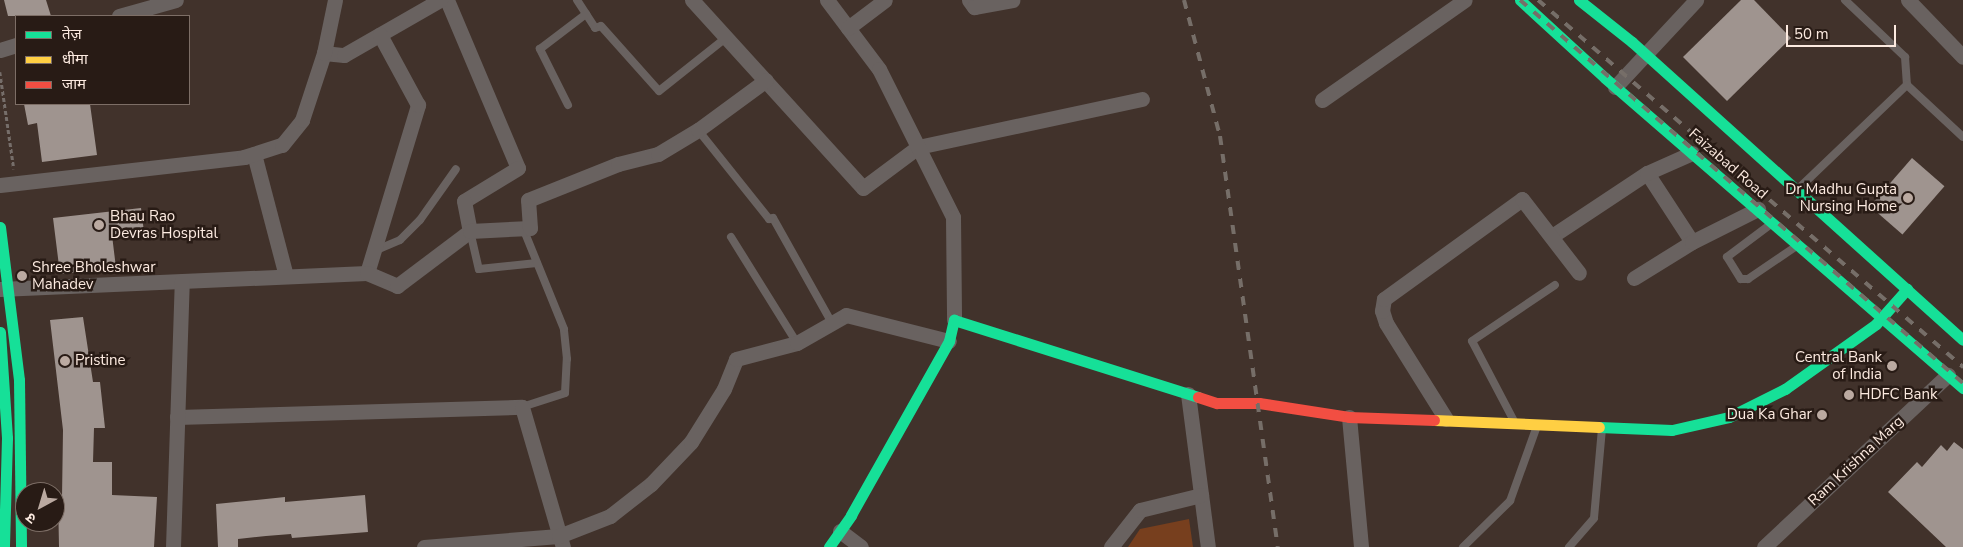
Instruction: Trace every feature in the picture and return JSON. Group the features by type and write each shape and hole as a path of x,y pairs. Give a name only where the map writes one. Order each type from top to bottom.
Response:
{"main road":[{"name":"Faizabad Road","path":"1520,0 1615,87 1963,388"},
{"path":"1579,0 1644,53 1963,340"},
{"path":"0,227 4,289 19,380 21,547"},
{"path":"829,547 949,341 954,320 1217,403 1259,404 1349,416 1538,422 1672,430 1729,417 1785,389 1883,317 1907,289"},
{"path":"0,332 7,438 4,547"}],"street":[{"path":"122,15 176,0"},
{"path":"0,184 254,154 282,145 302,120 324,53 335,0"},
{"path":"324,53 344,55 440,0"},
{"path":"447,0 518,168 464,201 470,231"},
{"path":"827,0 879,69 953,217 954,320"},
{"path":"848,28 885,0"},
{"path":"968,0 974,8 1012,0"},
{"path":"1322,100 1465,0"},
{"path":"1615,87 1644,53 1696,0"},
{"path":"1908,0 1963,57"},
{"path":"700,4 727,37 863,188 918,147 1142,99"},
{"path":"367,273 418,105 380,35"},
{"path":"0,50 15,45"},
{"path":"4,289 367,273 397,286 470,231 530,228 528,200 618,164 658,154 698,130 766,80"},
{"path":"1552,236 1647,173 1692,153"},
{"path":"254,154 286,276"},
{"path":"1647,173 1692,242"},
{"path":"1446,419 1386,322 1382,311 1384,299 1522,199 1579,273"},
{"path":"1634,278 1692,242 1758,209"},
{"path":"174,547 182,281"},
{"path":"424,547 561,541 610,516 651,484 691,442 724,389 736,358 797,343 846,315 949,341"},
{"name":"Ram Krishna Marg","path":"1764,547 1948,374"},
{"path":"1188,394 1208,547"},
{"path":"177,417 522,407 561,541"},
{"path":"1349,416 1361,547"},
{"path":"1111,547 1140,510 1201,495"},
{"path":"840,531 861,547"}],"lane":[{"path":"577,0 595,28 601,26 659,91 727,37"},
{"path":"1845,0 1905,57 1906,85 1963,136"},
{"path":"568,105 540,49 586,14"},
{"path":"1797,189 1906,85"},
{"path":"698,130 768,219 773,218 832,323"},
{"path":"374,251 400,240 426,213 456,169"},
{"path":"1773,223 1727,257 1741,279 1748,278 1798,244"},
{"path":"522,407 564,393 567,359 564,329 523,228"},
{"path":"470,231 479,269 537,263"},
{"path":"731,237 797,343"},
{"path":"1514,421 1472,341 1555,285"},
{"path":"1463,547 1510,501 1538,422"},
{"path":"1568,547 1594,518 1602,426"}],"path":[{"path":"0,72 16,183"}],"shaded area":[{"path":"1189,519 1193,547 1128,547 1140,529"}],"building":[{"path":"4,0 46,0 51,15 15,15 8,16"},
{"path":"1741,0 1754,0 1791,38 1727,101 1683,57"},
{"path":"24,105 90,105 97,155 42,162 37,123 28,125"},
{"path":"1912,158 1944,186 1902,235 1870,206"},
{"path":"141,208 144,232 112,235 116,268 60,274 53,218"},
{"path":"83,317 93,382 100,382 105,428 94,428 93,462 112,462 112,495 157,497 154,547 59,547 59,532 65,532 65,482 62,482 63,430 50,320"},
{"path":"1954,442 1963,449 1963,547 1946,547 1888,492 1917,462 1922,467 1941,445 1947,451"},
{"path":"365,495 368,532 292,538 291,534 266,536 238,539 238,547 218,547 216,504 285,497 285,502"}],"railway":[{"path":"1184,0 1220,136 1278,547"},
{"path":"1520,0 1963,383"},
{"path":"1538,0 1963,367"}],"traffic: fast":[{"path":"1520,0 1605,78 1963,388"},
{"path":"1579,0 1632,42 1963,340"},
{"path":"0,227 19,380 21,547"},
{"path":"1599,427 1672,430 1729,417 1785,389 1876,324 1907,289"},
{"path":"829,547 851,515 949,341 954,320 1198,397"},
{"path":"0,332 7,438 4,547"}],"traffic: slow":[{"path":"1434,420 1599,427"}],"traffic: jam":[{"path":"1198,397 1217,403 1259,403 1349,417 1434,420"}],"place":[{"name":"Dr Madhu Gupta Nursing Home","path":"1908,198"},
{"name":"Bhau Rao Devras Hospital","path":"99,225"},
{"name":"Shree Bholeshwar Mahadev","path":"22,276"},
{"name":"Pristine","path":"65,361"},
{"name":"Central Bank of India","path":"1892,366"},
{"name":"HDFC Bank","path":"1849,395"},
{"name":"Dua Ka Ghar","path":"1822,415"}]}
